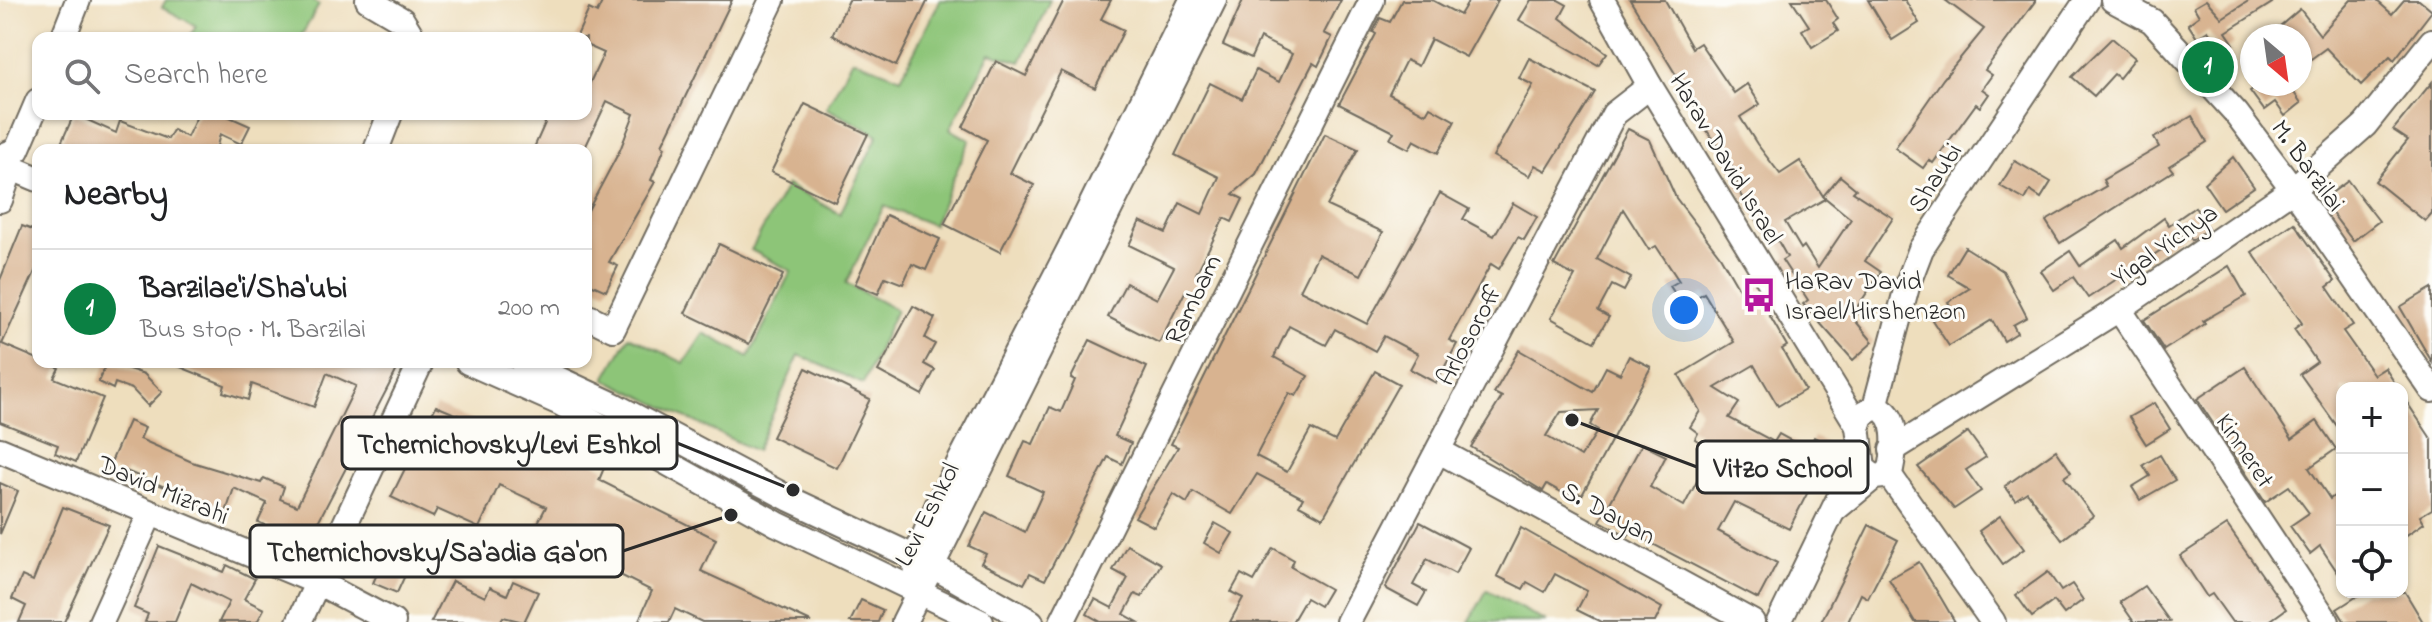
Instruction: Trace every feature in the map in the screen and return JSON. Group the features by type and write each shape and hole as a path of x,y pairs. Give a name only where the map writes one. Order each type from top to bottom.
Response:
{"street":[{"path":"65,32 78,0"},
{"path":"368,0 402,20 409,32"},
{"path":"592,318 613,329 772,0"},
{"name":"Levi Eshkol","path":"904,622 917,593 938,504 1071,246 1192,0"},
{"name":"Levi Eshkol","path":"924,562 1214,0"},
{"name":"Rambam","path":"1062,622 1372,0"},
{"name":"Harav David Israel","path":"1602,0 1650,86 1859,435 1863,468 1885,467 1993,622"},
{"name":"Shaubi","path":"1875,407 1910,275 1921,249 2087,0"},
{"name":"M. Barzilai","path":"2113,0 2152,21 2184,53 2293,189 2432,390"},
{"name":"Yigal Yichya","path":"1834,510 1885,467 2293,189 2365,125 2432,41"},
{"name":"Arlosoroff","path":"1348,622 1614,114 1635,94 1650,86"},
{"path":"0,200 11,157 32,113"},
{"path":"378,144 388,120"},
{"path":"11,157 32,174"},
{"name":"Kinneret","path":"2119,309 2327,622"},
{"path":"299,622 418,368"},
{"path":"481,368 587,417 777,524 981,622"},
{"path":"535,368 612,404 790,499 924,562 1031,622"},
{"path":"1779,622 1834,510 1859,435 1861,415 1875,407 1886,410 1892,420 1885,467"},
{"name":"David Mizrahi","path":"0,450 319,583 393,622"},
{"name":"S. Dayan","path":"1439,451 1752,622"},
{"path":"884,544 918,526 938,504"},
{"path":"101,622 150,514"}],"green space":[{"path":"166,0 311,0 319,5 303,32 192,32 196,26 162,7"},
{"path":"940,0 1050,0 1021,62 990,53 950,129 970,140 933,225 884,206 846,283 896,310 863,384 799,355 756,451 605,379 629,336 684,363 704,333 749,357 791,271 751,250 787,185 840,214 878,135 826,108 853,59 901,78"},
{"path":"1487,590 1546,622 1469,622"}],"building":[{"path":"603,0 732,0 662,145 665,147 651,180 655,182 609,262 618,266 606,291 592,285 592,203 620,150 634,114 607,101 587,144 536,144 546,120 592,120 592,78 604,53 592,48 592,32 579,32 589,9 597,13"},
{"path":"849,0 928,0 896,66 832,35"},
{"path":"1064,0 1111,0 1101,19 1124,30 1095,88 1061,71 1010,173 1034,185 1000,252 944,224 987,140 963,127 996,61 1026,76"},
{"path":"1243,0 1341,0 1324,33 1332,37 1318,66 1313,63 1256,174 1233,194 1243,199 1232,222 1224,218 1196,274 1208,280 1198,299 1185,292 1159,343 1108,317 1126,283 1157,299 1174,267 1129,245 1140,221 1166,233 1180,203 1202,214 1219,177 1175,155 1210,83 1242,99 1256,70 1279,82 1292,54 1260,38 1251,58 1223,45"},
{"path":"1402,0 1432,0 1460,15 1469,0 1498,0 1466,57 1431,39 1418,66 1406,60 1389,94 1426,114 1430,107 1455,121 1438,153 1414,140 1409,149 1390,139 1394,132 1339,104 1376,34 1373,32 1380,18 1390,22"},
{"path":"1531,0 1558,0 1567,5 1560,18 1607,53 1598,65 1519,20"},
{"path":"1630,0 1665,0 1692,48 1700,43 1734,93 1747,84 1760,104 1740,117 1780,174 1800,161 1823,196 1840,176 1856,189 1853,192 1893,218 1865,261 1881,272 1858,306 1862,310 1853,318 1873,342 1853,360 1803,304 1808,300 1782,260 1787,257 1773,232 1766,235 1735,184 1741,180 1697,116 1700,114","holes":["1823,196 1851,219 1818,268 1804,246 1801,249 1785,222 1825,199"]},
{"path":"1792,0 1826,0 1838,19 1833,23 1838,31 1812,47 1802,30 1809,26"},
{"path":"1868,0 1905,0 1919,23 1892,40"},
{"path":"1945,0 2036,0 1985,70 1992,75 1982,89 1989,94 1980,107 1976,104 1933,163 1929,160 1923,168 1895,148 1943,79 1984,29"},
{"path":"2206,0 2222,18 2250,0 2269,0 2272,3 2226,32 2234,44 2221,51 2208,31 2197,38 2188,24 2199,16 2194,7"},
{"path":"2351,0 2376,0 2392,14 2404,0 2419,0 2432,11 2394,60 2390,56 2361,85 2326,48 2312,58 2312,25 2320,35"},
{"path":"2300,9 2312,24 2282,24"},
{"path":"2112,38 2135,58 2119,78 2114,74 2094,96 2072,77"},
{"path":"1529,58 1595,92 1546,171 1535,165 1529,176 1493,156 1533,85 1519,78"},
{"path":"2432,82 2432,213 2425,221 2375,181 2408,140 2393,130"},
{"path":"2254,96 2296,96 2301,103 2285,116 2275,102 2264,110"},
{"path":"805,104 868,134 835,202 771,172"},
{"path":"2192,116 2207,142 2169,166 2173,171 2060,243 2046,221 2106,186 2103,180 2159,147 2154,138"},
{"path":"71,120 87,120 116,133 120,121 168,139 173,130 187,137 195,120 236,120 250,126 241,144 220,134 218,144 61,144"},
{"path":"1628,129 1650,140 1676,198 1720,256 1745,299 1756,292 1787,346 1782,349 1805,390 1778,406 1754,365 1715,388 1739,403 1729,418 1774,442 1779,434 1808,450 1814,437 1830,445 1824,457 1848,479 1842,484 1824,478 1822,482 1817,474 1789,529 1734,502 1718,531 1777,563 1758,599 1630,532 1628,536 1600,521 1642,444 1666,456 1650,487 1684,506 1713,451 1695,439 1698,433 1690,427 1700,411 1679,375 1734,342 1704,293 1683,306 1670,286 1679,281 1656,246 1649,250 1623,209 1597,259 1631,278 1624,291 1612,285 1598,311 1609,317 1594,342 1551,318 1575,276 1554,265"},
{"path":"1325,134 1358,149 1327,206 1383,232 1361,275 1318,254 1300,290 1367,324 1440,193 1469,209 1463,219 1494,236 1513,203 1537,217 1524,240 1518,237 1499,269 1491,264 1449,340 1457,344 1436,383 1410,369 1418,354 1384,336 1375,351 1335,329 1326,345 1289,326 1274,357 1308,376 1296,396 1289,393 1256,456 1287,472 1311,429 1335,441 1375,371 1399,384 1323,518 1299,505 1303,498 1257,474 1232,514 1193,492 1187,503 1173,494 1154,527 1135,517 1178,447 1171,444"},
{"path":"2233,157 2254,187 2222,209 2204,183"},
{"path":"2015,161 2051,182 2041,198 2030,191 2025,200 2000,186"},
{"path":"2348,181 2379,221 2353,241 2322,200"},
{"path":"2195,207 2208,229 2192,240 2187,233 2088,298 2073,277 2054,290 2041,271 2070,251 2080,266 2118,240 2123,248 2164,218 2169,225"},
{"path":"886,215 940,239 926,270 912,264 903,284 885,277 878,294 855,284"},
{"path":"2294,223 2335,281 2327,287 2353,325 2343,331 2374,375 2385,368 2394,382 2336,382 2336,425 2300,374 2317,362 2294,329 2302,323 2252,252"},
{"path":"22,226 32,230 32,278 2,344 32,357 32,368 59,368 54,378 103,398 76,462 55,453 58,445 0,422 0,280"},
{"path":"719,244 783,275 749,344 685,313"},
{"path":"1965,247 2003,271 2027,317 2013,325 2017,333 2004,341 1992,320 1949,346 1932,320 1952,308 1948,302 1970,288 1948,275"},
{"path":"2229,266 2246,296 2203,321 2205,324 2164,350 2144,320"},
{"path":"2432,288 2432,362 2400,307"},
{"path":"913,306 935,318 925,338 935,344 924,364 935,370 922,395 878,371"},
{"path":"1090,340 1147,367 1115,436 1131,443 1122,464 1108,457 1045,580 1030,573 1024,584 981,563 986,554 969,546 986,512 1025,532 1043,492 1009,476 1025,441 1033,444 1050,407 1061,412 1075,380 1071,378"},
{"path":"1519,350 1593,392 1606,367 1620,374 1629,356 1651,367 1582,495 1572,489 1568,496 1547,484 1543,491 1471,447 1502,397 1494,393","holes":["1598,410 1590,425 1598,430 1581,457 1546,436 1561,412"]},
{"path":"2245,367 2292,439 2317,421 2336,449 2309,468 2330,499 2336,494 2336,570 2320,546 2310,554 2290,526 2309,513 2289,486 2265,502 2197,399"},
{"path":"104,368 126,368 144,374 162,392 148,406 132,389 115,383 113,389 98,382"},
{"path":"183,368 398,368 306,545 258,522 267,503 234,488 225,515 192,504 194,499 126,471 125,476 108,469 129,421 145,428 140,439 192,462 261,483 264,478 284,487 280,499 297,506 356,386 327,373 314,407 252,384 248,400 223,392 225,385"},
{"path":"806,368 870,399 837,468 772,437"},
{"path":"2154,403 2170,429 2146,444 2129,417"},
{"path":"2408,404 2432,440 2432,509 2420,516 2424,523 2408,534"},
{"path":"436,406 531,446 542,421 573,435 566,449 604,468 599,480 716,539 701,571 811,622 702,622 675,609 669,622 638,622 652,591 565,547 560,556 529,540 546,507 499,485 479,528 437,509 433,517 391,497"},
{"path":"1968,432 1986,457 1966,470 1981,491 1954,509 1918,467"},
{"path":"2056,450 2071,472 2064,477 2093,516 2062,540 2027,492 2015,500 2005,486"},
{"path":"2160,455 2175,480 2140,500 2132,487 2150,476 2143,465"},
{"path":"0,483 18,491 0,534"},
{"path":"63,507 109,525 64,622 19,622 26,606 12,599 22,576 33,581"},
{"path":"2000,516 2024,549 2003,564 1979,531"},
{"path":"1420,522 1469,548 1455,574 1427,559 1413,585 1426,592 1418,606 1385,588"},
{"path":"1215,523 1233,533 1221,553 1204,543"},
{"path":"1869,525 1898,540 1868,598 1861,594 1848,622 1821,622"},
{"path":"2227,525 2286,609 2268,622 2232,622 2212,594 2207,597 2180,556"},
{"path":"1521,528 1662,608 1655,622 1601,622 1577,610 1587,591 1555,574 1545,592 1527,582 1523,589 1497,576"},
{"path":"1127,545 1161,564 1142,597 1135,594 1124,614 1138,622 1101,622 1087,614 1095,599 1112,608 1128,578 1113,570"},
{"path":"159,546 224,572 227,565 255,579 244,599 264,609 257,622 219,622 229,602 191,583 175,622 145,622 148,614 134,608"},
{"path":"1273,548 1294,560 1291,567 1330,589 1320,606 1306,598 1292,622 1230,622 1243,598 1231,592 1241,574 1254,581"},
{"path":"388,549 412,560 397,593 373,583"},
{"path":"1919,562 1955,622 1915,622 1889,579"},
{"path":"2048,572 2061,591 2072,584 2083,600 2064,614 2054,601 2032,617 2016,595"},
{"path":"452,581 485,597 490,587 507,595 513,581 538,592 524,622 503,617 500,622 431,622"},
{"path":"2144,586 2170,622 2134,622 2120,602"},
{"path":"2408,597 2423,622 2345,622 2337,609 2354,598"},
{"path":"861,600 883,610 878,622 850,622"}],"place":[{"name":"Barzilae'i/Sha'ubi","path":"2208,67"},
{"name":"HaRav David Israel/Hirshenzon","path":"1759,295"},
{"name":"Vitzo School","path":"1572,420"},
{"name":"Tchernichovsky/Levi Eshkol","path":"793,490"},
{"name":"Tchernichovsky/Sa'adia Ga'on","path":"731,515"}]}
